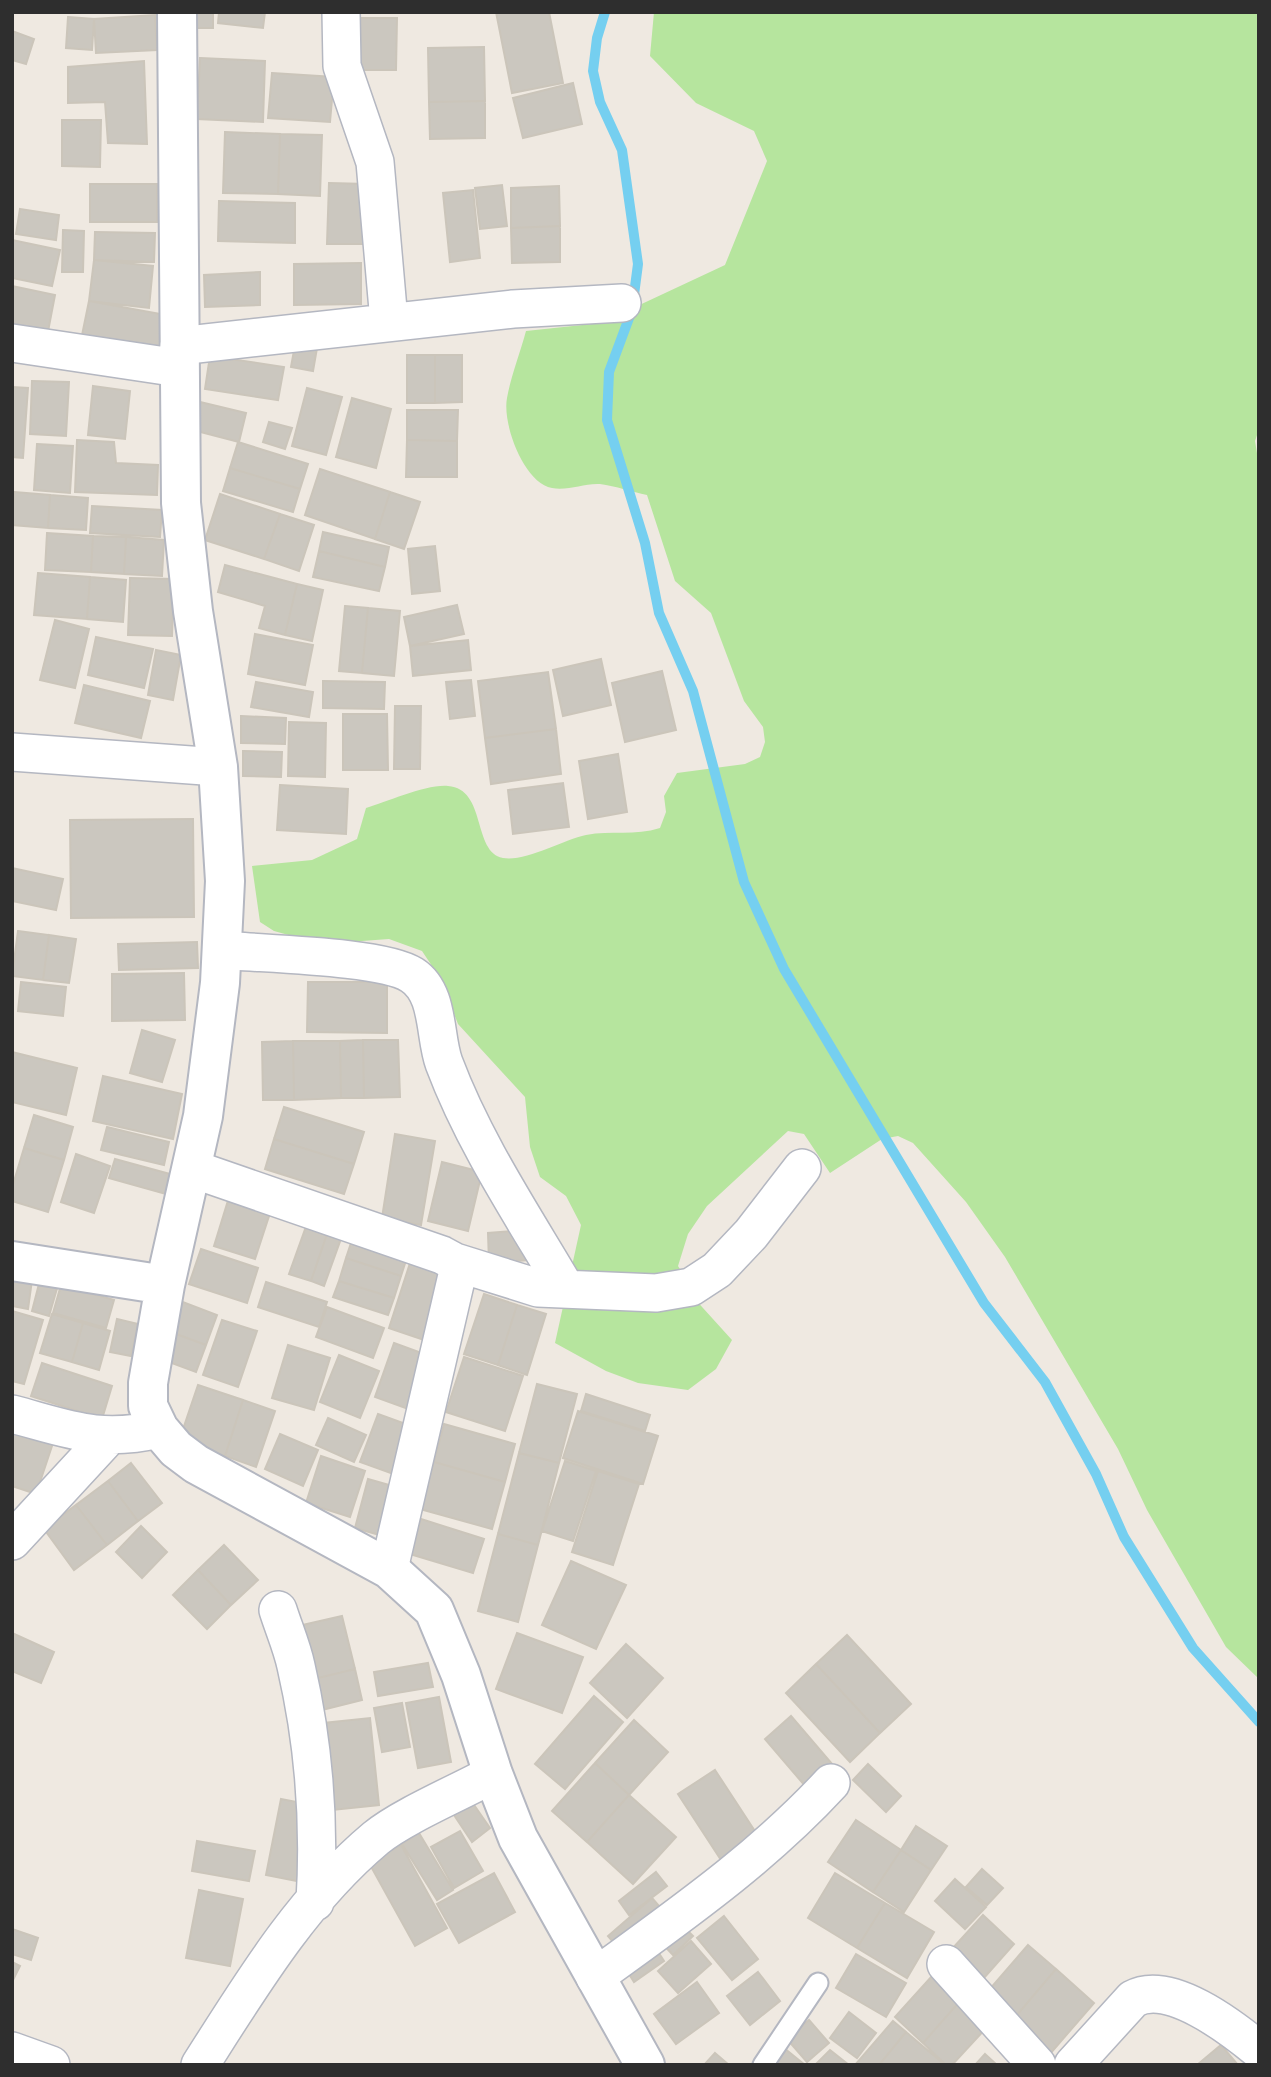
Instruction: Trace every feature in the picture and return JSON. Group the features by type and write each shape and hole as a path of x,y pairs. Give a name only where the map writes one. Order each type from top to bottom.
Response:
{"street":[{"path":"177,12 181,207 181,503 193,611 218,767 225,881 222,950 203,1116 165,1285 148,1383 148,1406 159,1429 176,1449 196,1464 389,1569 425,1601 439,1619 518,1838 645,2065"},
{"path":"341,12 342,66 375,162 389,321"},
{"path":"12,343 179,357 389,321 513,309 622,303"},
{"path":"12,752 218,767"},
{"path":"222,950 387,965 416,977 431,1001 444,1061 487,1155 566,1289"},
{"path":"193,1169 442,1255 455,1262 538,1288 656,1293 691,1287 717,1270 751,1234 802,1168"},
{"path":"12,1261 165,1285"},
{"path":"389,1569 457,1271 455,1262"},
{"path":"12,1414 108,1437 159,1429"},
{"path":"12,1541 108,1437"},
{"path":"278,1610 297,1669 312,1758 319,1839 315,1902"},
{"path":"200,2065 265,1963 315,1902 377,1837 493,1774"},
{"path":"595,1977 723,1883 797,1818 831,1783"},
{"path":"946,1964 1037,2065"},
{"path":"1073,2065 1133,1999 1141,1994 1158,1993 1194,2005 1259,2050"},
{"path":"12,2051 51,2065"}],"lane":[{"path":"763,2065 818,1983"}],"green space":[{"path":"654,12 1259,12 1259,429 1255,441 1259,465 1259,1679 1226,1647 1147,1510 1118,1449 1005,1257 966,1202 913,1143 898,1136 882,1139 830,1173 804,1134 788,1131 707,1206 688,1234 678,1266 691,1287 693,1297 732,1340 716,1369 688,1390 638,1383 606,1371 555,1343 581,1225 566,1196 540,1177 530,1147 525,1097 458,1024 440,978 422,951 389,939 321,944 274,931 260,922 252,866 312,860 357,839 366,808 407,794 439,786 460,790 469,798 487,845 493,853 503,858 522,857 586,835 641,832 660,828 666,812 664,796 677,773 745,764 760,757 765,742 763,727 744,701 711,613 675,581 647,495 600,484 558,489 542,484 532,475 517,451 506,409 513,373 526,331 601,323 725,265 767,161 754,131 696,103 650,56"}],"building":[{"path":"193,12 213,12 213,28 193,28"},
{"path":"219,12 265,12 263,28 218,23"},
{"path":"496,12 549,12 563,83 512,93"},
{"path":"155,15 157,50 96,53 94,19"},
{"path":"68,17 94,19 92,50 66,48"},
{"path":"358,18 397,18 396,70 356,70"},
{"path":"12,31 34,39 26,64 12,60"},
{"path":"484,47 485,101 429,102 428,48"},
{"path":"200,58 265,61 263,122 197,119"},
{"path":"144,61 147,144 108,143 105,102 68,103 68,67"},
{"path":"272,73 334,77 330,122 268,118"},
{"path":"573,83 582,124 523,138 513,98"},
{"path":"485,101 485,138 430,139 429,102"},
{"path":"62,120 101,120 100,167 62,166"},
{"path":"225,132 280,134 278,194 223,193"},
{"path":"280,134 322,135 320,196 278,194"},
{"path":"329,183 367,184 366,244 327,244"},
{"path":"90,184 157,184 157,222 90,222"},
{"path":"502,185 507,226 480,229 475,188"},
{"path":"559,186 560,226 511,228 511,188"},
{"path":"473,190 480,258 450,262 443,193"},
{"path":"219,201 295,203 295,243 218,241"},
{"path":"20,209 59,215 56,240 16,234"},
{"path":"560,226 560,262 512,263 511,228"},
{"path":"63,230 84,231 83,272 62,272"},
{"path":"95,232 155,233 154,262 94,260"},
{"path":"12,240 60,250 52,286 12,278"},
{"path":"94,260 153,266 149,308 89,301"},
{"path":"361,263 361,304 294,305 294,264"},
{"path":"260,272 260,305 205,307 204,275"},
{"path":"12,286 55,295 45,347 12,341"},
{"path":"89,301 166,315 157,362 79,350"},
{"path":"295,345 317,348 313,371 291,367"},
{"path":"407,355 435,355 435,403 407,403"},
{"path":"435,355 462,355 462,402 435,403"},
{"path":"210,356 284,367 278,400 205,389"},
{"path":"32,381 69,382 66,436 30,434"},
{"path":"93,386 130,391 125,439 88,435"},
{"path":"12,387 28,388 23,458 12,457"},
{"path":"307,388 342,397 326,455 292,446"},
{"path":"352,398 391,409 376,468 336,457"},
{"path":"196,401 246,413 239,442 189,429"},
{"path":"407,410 458,410 457,441 407,440"},
{"path":"269,422 292,428 285,449 263,442"},
{"path":"77,440 114,442 116,463 158,465 157,495 75,492"},
{"path":"407,440 457,441 457,477 406,477"},
{"path":"238,442 308,464 300,489 230,468"},
{"path":"37,444 73,446 70,493 34,490"},
{"path":"230,468 300,489 293,512 223,491"},
{"path":"320,469 390,492 375,539 305,515"},
{"path":"14,492 50,495 48,528 12,525"},
{"path":"390,492 420,502 404,549 375,539"},
{"path":"220,494 280,514 264,559 205,540"},
{"path":"50,495 88,498 86,530 48,528"},
{"path":"92,506 162,510 160,537 90,533"},
{"path":"280,514 314,525 299,571 264,559"},
{"path":"323,532 389,547 385,567 319,551"},
{"path":"47,533 93,536 91,572 45,570"},
{"path":"93,536 126,537 124,574 91,572"},
{"path":"126,537 164,540 162,576 124,574"},
{"path":"435,546 440,591 412,594 408,549"},
{"path":"319,551 385,567 379,591 313,577"},
{"path":"225,565 297,584 285,635 259,628 265,606 218,592"},
{"path":"38,573 90,577 87,619 34,615"},
{"path":"90,577 126,580 123,622 87,619"},
{"path":"130,578 174,579 172,636 128,635"},
{"path":"297,584 323,590 312,641 285,635"},
{"path":"457,605 464,634 410,646 404,617"},
{"path":"345,606 368,608 362,673 339,671"},
{"path":"368,608 400,611 394,676 362,673"},
{"path":"55,620 89,629 75,688 40,680"},
{"path":"255,634 313,645 305,685 248,674"},
{"path":"96,637 153,649 144,688 88,675"},
{"path":"468,640 471,670 413,676 410,646"},
{"path":"156,650 181,655 173,700 148,695"},
{"path":"601,659 611,705 563,716 553,670"},
{"path":"662,671 676,730 625,742 612,683"},
{"path":"548,672 556,729 485,738 478,681"},
{"path":"471,680 475,716 450,719 446,682"},
{"path":"323,681 385,682 384,709 323,708"},
{"path":"256,682 313,692 309,717 251,707"},
{"path":"84,685 150,701 141,738 75,723"},
{"path":"395,706 421,706 420,769 394,769"},
{"path":"343,714 387,714 388,770 343,770"},
{"path":"241,716 286,718 285,744 241,743"},
{"path":"289,722 326,723 325,777 288,776"},
{"path":"556,729 561,774 491,784 485,738"},
{"path":"243,751 282,752 281,777 243,776"},
{"path":"618,754 627,812 588,819 579,761"},
{"path":"563,783 569,827 513,834 508,790"},
{"path":"280,785 348,789 346,834 277,830"},
{"path":"193,819 194,917 71,918 70,820"},
{"path":"12,868 63,879 56,910 12,901"},
{"path":"18,931 49,935 43,980 12,976"},
{"path":"49,935 76,939 69,983 43,980"},
{"path":"197,942 198,968 119,970 118,944"},
{"path":"184,973 185,1020 112,1021 112,974"},
{"path":"21,982 66,987 63,1016 18,1011"},
{"path":"308,982 387,982 387,1033 307,1032"},
{"path":"142,1030 175,1040 162,1082 130,1073"},
{"path":"363,1040 398,1040 400,1097 364,1098"},
{"path":"363,1040 364,1098 341,1098 340,1041"},
{"path":"293,1041 294,1100 263,1100 262,1042"},
{"path":"293,1041 340,1041 341,1098 294,1100"},
{"path":"12,1052 77,1068 66,1115 12,1102"},
{"path":"103,1076 182,1094 173,1139 93,1121"},
{"path":"284,1107 364,1132 354,1164 274,1139"},
{"path":"34,1115 73,1127 64,1160 24,1148"},
{"path":"107,1127 169,1142 164,1165 101,1150"},
{"path":"395,1134 435,1141 421,1225 382,1218"},
{"path":"274,1139 354,1164 344,1194 265,1169"},
{"path":"24,1148 64,1160 48,1212 12,1201 12,1188"},
{"path":"76,1154 110,1166 94,1213 61,1202"},
{"path":"115,1159 170,1174 166,1194 109,1178"},
{"path":"442,1162 482,1172 468,1231 428,1221"},
{"path":"230,1194 272,1207 255,1259 214,1246"},
{"path":"308,1221 329,1228 311,1281 289,1274"},
{"path":"329,1228 343,1233 324,1286 311,1281"},
{"path":"528,1230 530,1260 489,1263 488,1233"},
{"path":"354,1234 409,1251 401,1276 346,1258"},
{"path":"201,1249 258,1268 247,1303 189,1284"},
{"path":"346,1258 401,1276 394,1298 339,1281"},
{"path":"411,1260 450,1273 427,1341 389,1328"},
{"path":"12,1276 32,1280 28,1309 12,1306"},
{"path":"40,1280 58,1285 49,1316 32,1311"},
{"path":"339,1281 394,1298 388,1315 333,1297"},
{"path":"266,1282 327,1302 319,1327 258,1307"},
{"path":"61,1285 114,1300 106,1328 53,1313"},
{"path":"484,1294 517,1305 498,1365 464,1354"},
{"path":"180,1301 217,1315 206,1345 168,1331"},
{"path":"517,1305 546,1314 527,1375 498,1365"},
{"path":"327,1307 384,1328 373,1358 316,1337"},
{"path":"12,1311 43,1320 24,1384 12,1381"},
{"path":"52,1314 83,1323 72,1362 40,1353"},
{"path":"117,1319 138,1324 131,1356 110,1352"},
{"path":"222,1320 257,1331 238,1387 203,1375"},
{"path":"83,1323 110,1331 99,1370 72,1362"},
{"path":"168,1331 206,1345 196,1372 158,1358"},
{"path":"394,1343 430,1356 411,1410 375,1397"},
{"path":"288,1345 330,1358 314,1410 272,1398"},
{"path":"339,1355 379,1371 360,1418 320,1402"},
{"path":"464,1357 523,1376 505,1431 446,1412"},
{"path":"42,1363 112,1386 102,1419 31,1396"},
{"path":"537,1384 577,1394 559,1463 519,1453"},
{"path":"198,1385 243,1400 225,1456 179,1441"},
{"path":"586,1394 650,1415 645,1431 581,1411"},
{"path":"243,1400 275,1411 256,1467 225,1456"},
{"path":"578,1411 658,1436 643,1484 563,1458"},
{"path":"378,1414 417,1428 399,1476 360,1462"},
{"path":"328,1418 366,1435 354,1462 316,1445"},
{"path":"444,1424 515,1444 505,1482 434,1462"},
{"path":"12,1430 53,1443 36,1494 12,1486"},
{"path":"280,1434 318,1450 303,1486 265,1469"},
{"path":"519,1453 559,1463 538,1545 498,1534"},
{"path":"321,1456 365,1471 350,1517 306,1503"},
{"path":"565,1461 596,1471 573,1541 542,1531"},
{"path":"434,1462 505,1482 492,1529 420,1509"},
{"path":"131,1463 162,1503 138,1521 108,1481"},
{"path":"598,1471 639,1484 613,1565 572,1552"},
{"path":"368,1479 403,1489 390,1538 355,1528"},
{"path":"108,1481 138,1521 107,1545 76,1505"},
{"path":"76,1505 107,1545 74,1570 44,1529"},
{"path":"421,1519 484,1539 473,1573 410,1554"},
{"path":"141,1526 167,1552 142,1578 116,1552"},
{"path":"498,1534 538,1545 518,1622 478,1611"},
{"path":"224,1545 258,1580 231,1605 198,1570"},
{"path":"571,1561 626,1585 596,1649 542,1625"},
{"path":"198,1570 231,1605 207,1629 173,1595"},
{"path":"342,1616 355,1669 310,1680 298,1626"},
{"path":"12,1633 54,1652 41,1683 12,1671"},
{"path":"517,1633 583,1657 562,1713 496,1689"},
{"path":"847,1635 911,1704 880,1733 816,1664"},
{"path":"626,1644 663,1678 627,1718 590,1683"},
{"path":"428,1663 433,1687 378,1696 374,1672"},
{"path":"816,1664 880,1733 850,1762 786,1693"},
{"path":"355,1669 362,1700 318,1711 310,1680"},
{"path":"594,1696 623,1722 565,1789 535,1764"},
{"path":"439,1697 451,1762 418,1768 406,1703"},
{"path":"402,1703 410,1747 382,1752 374,1708"},
{"path":"791,1716 832,1764 806,1787 765,1739"},
{"path":"370,1718 379,1805 323,1811 314,1724"},
{"path":"634,1720 668,1752 629,1795 595,1763"},
{"path":"595,1763 629,1795 587,1842 552,1811"},
{"path":"868,1764 901,1796 886,1812 853,1780"},
{"path":"715,1770 762,1842 725,1866 678,1794"},
{"path":"629,1795 676,1837 633,1884 587,1842"},
{"path":"281,1799 312,1805 297,1881 266,1875"},
{"path":"472,1802 490,1828 472,1842 454,1815"},
{"path":"856,1820 901,1850 873,1892 828,1862"},
{"path":"916,1826 947,1846 931,1870 901,1850"},
{"path":"460,1831 483,1871 454,1888 431,1847"},
{"path":"419,1833 453,1890 437,1900 402,1844"},
{"path":"197,1841 255,1851 249,1881 192,1871"},
{"path":"401,1845 447,1928 415,1946 369,1863"},
{"path":"901,1850 931,1870 904,1912 873,1892"},
{"path":"982,1869 1003,1888 987,1905 966,1887"},
{"path":"656,1872 667,1886 629,1915 619,1901"},
{"path":"494,1873 515,1912 459,1943 437,1904"},
{"path":"835,1873 885,1903 857,1948 808,1918"},
{"path":"955,1879 986,1907 965,1929 935,1901"},
{"path":"199,1890 243,1899 230,1966 186,1958"},
{"path":"652,1898 665,1913 621,1951 608,1936"},
{"path":"885,1903 934,1932 907,1978 857,1948"},
{"path":"983,1915 1014,1944 983,1979 952,1949"},
{"path":"724,1916 758,1959 732,1980 697,1938"},
{"path":"677,1920 693,1936 673,1955 658,1939"},
{"path":"12,1929 38,1938 31,1960 12,1954"},
{"path":"651,1941 664,1961 634,1982 621,1961"},
{"path":"691,1941 711,1964 678,1993 658,1971"},
{"path":"1028,1945 1056,1969 1011,2022 983,1997"},
{"path":"856,1954 906,1983 886,2017 836,1988"},
{"path":"12,1962 20,1966 12,1982"},
{"path":"1056,1969 1094,2003 1049,2055 1011,2022"},
{"path":"758,1972 780,2001 750,2025 727,1996"},
{"path":"933,1975 961,2000 923,2043 895,2017"},
{"path":"697,1982 719,2013 676,2044 654,2014"},
{"path":"961,2000 988,2026 952,2065 946,2065 923,2043"},
{"path":"849,2012 876,2033 857,2058 830,2038"},
{"path":"809,2020 829,2043 807,2062 787,2039"},
{"path":"893,2021 906,2032 879,2065 855,2065"},
{"path":"906,2032 945,2065 879,2065"},
{"path":"1221,2045 1238,2065 1197,2065"},
{"path":"784,2048 805,2065 770,2065"},
{"path":"830,2050 849,2065 815,2065"},
{"path":"715,2053 729,2065 704,2065"},
{"path":"985,2054 997,2065 975,2065"}],"waterway":[{"path":"605,12 597,38 593,71 600,102 622,150 638,264 632,310 609,372 607,420 645,543 659,613 693,691 744,882 784,969 984,1303 1045,1382 1096,1474 1124,1537 1193,1648 1259,1722"}]}
